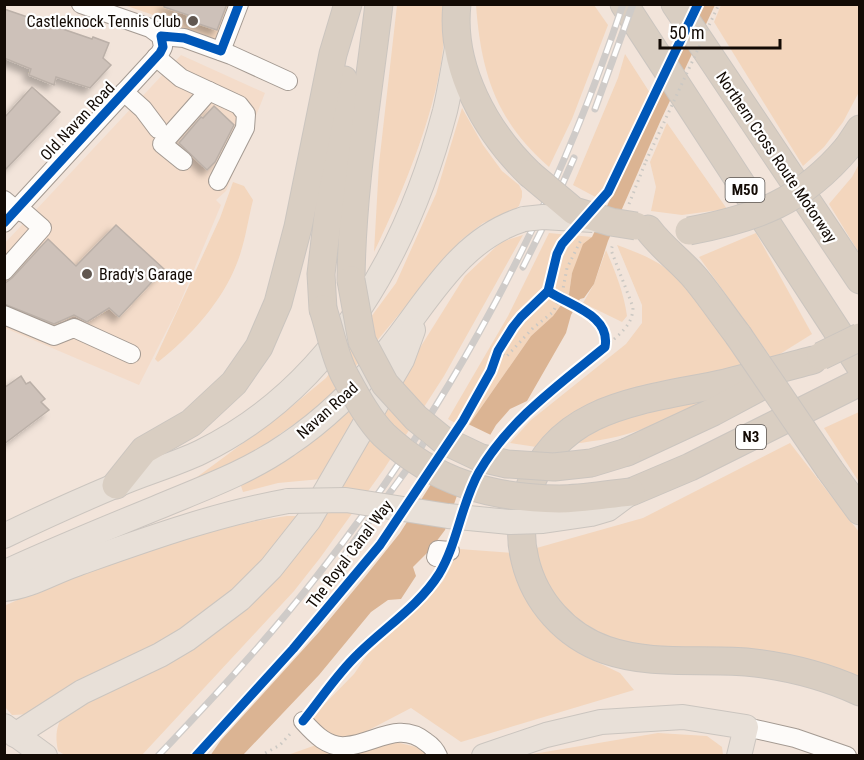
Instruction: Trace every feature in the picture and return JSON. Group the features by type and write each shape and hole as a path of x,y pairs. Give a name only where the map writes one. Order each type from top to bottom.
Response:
{"highway":[{"path":"351,4 321,274 323,309 343,371 361,404 383,434 424,467 457,482 507,497 561,499 631,492"},
{"path":"116,485 144,450 191,423 234,383 260,347 278,303 298,227 333,54 351,4"},
{"path":"380,4 356,186 351,280 362,341 385,384 416,418 443,440 481,458 507,464 554,467 591,463 627,452 713,412 860,337"},
{"path":"457,4 457,48 474,97 496,137 530,174 574,211 627,225 689,231 731,223 781,204 810,184 834,163 854,138"},
{"name":"M50","path":"624,4 860,366"},
{"name":"Northern Cross Route Motorway","path":"675,4 860,280"},
{"path":"627,225 662,247 697,279 860,511"},
{"path":"817,358 723,383 652,398 596,415 567,431 550,448 534,474 525,500 521,523 523,552 529,578 548,610 572,633 605,650 636,658 693,662 744,662 786,667 828,678 860,692"},
{"name":"N3","path":"631,492 661,481 850,387"}],"main road":[{"path":"4,536 116,485 202,452 245,426 291,391 340,338 387,264 411,212 431,159 445,110 457,48"},
{"name":"Navan Road","path":"4,576 10,570 64,546 219,482 256,464 287,445 346,396 367,375 443,277 468,250 491,233 524,219 560,218 627,225"},
{"path":"8,736 82,692 160,655 187,639 240,599 271,568 309,520 402,360 419,310"},
{"path":"4,589 16,588 76,564 196,524 288,501 346,500 448,516 510,522 543,521 591,514 608,509 631,492"},
{"path":"52,756 47,734 53,709"},
{"path":"484,756 546,735 601,722 683,717 746,726 739,756"},
{"path":"8,736 45,756"}],"street":[{"path":"81,4 150,28 161,36 184,38 221,51 288,81"},
{"path":"221,51 239,4"},
{"name":"Old Navan Road","path":"8,211 156,57 163,47 161,36"},
{"path":"156,57 174,73 239,105 246,114 245,128 218,181"},
{"path":"183,161 162,144 209,91"},
{"path":"124,92 143,109 158,129"},
{"path":"4,271 42,228 26,214 8,211"},
{"path":"4,315 54,336 74,328 131,354"},
{"path":"303,721 321,740 344,747 400,732 418,736 435,748 438,756"},
{"path":"746,726 795,738 847,756"}],"path":[{"path":"627,153 698,4"},
{"path":"596,354 625,329 633,316 633,307 611,250 627,225 646,161 718,4"},
{"path":"500,348 506,357 533,328 554,312 562,294 567,268 583,236"},
{"path":"552,293 573,305"},
{"path":"604,330 607,336 605,347"},
{"path":"495,361 500,348"},
{"path":"260,756 280,745 303,721"}],"shaded area":[{"name":"Castleknock Tennis Club","path":"124,5 230,5 218,40 160,24 162,18"},
{"path":"397,5 443,5 444,37 441,63 428,119 397,203 374,252 379,164"},
{"path":"476,5 594,5 608,25 572,119 549,167 516,132 494,94 482,53"},
{"path":"698,5 715,5 608,241 594,284 584,298 580,299 571,315 566,333 527,401 510,409 496,425 460,487 445,530 413,567 416,576 401,599 388,600 371,612 319,675 243,755 210,756 221,740 319,632 400,533 466,429 531,336 553,316 569,294 572,273 583,244 592,237 633,152 632,143"},
{"path":"721,5 859,5 859,92 843,122 824,147 803,166 714,22"},
{"path":"625,54 650,93 629,139 632,143 603,201 573,185 618,78"},
{"path":"181,55 265,93 226,191 216,200 221,205 177,310 139,385 5,328 4,244"},
{"path":"462,108 483,145 502,171 519,185 522,197 519,206 511,212 483,223 461,240 326,402 244,459 189,483 285,412 326,378 396,283 436,194"},
{"path":"667,123 727,209 682,215 651,211 656,187 650,162"},
{"path":"859,164 859,253 829,204 852,177"},
{"path":"233,182 244,186 253,200 237,263 223,291 204,318 158,362 155,359 220,218"},
{"path":"549,233 592,237 572,273 569,294 553,316 531,336 466,429 448,419 508,316"},
{"path":"756,233 812,334 772,359 699,257"},
{"path":"523,235 444,376 384,469 294,591 142,755 65,755 58,751 57,731 64,713 222,625 401,378 465,276 501,242"},
{"path":"617,245 653,260 688,288 745,368 543,448 510,443 531,420 626,344 642,323 642,305"},
{"path":"606,250 626,307 627,316 622,322 583,303 594,284"},
{"path":"748,383 693,409 628,434 564,445 596,424"},
{"path":"354,404 360,413 321,479 278,483 243,492 241,486 284,460"},
{"path":"859,412 859,482 824,428"},
{"path":"790,443 859,532 859,684 653,653 584,631 556,606 533,549 643,518"},
{"path":"287,516 298,516 260,564 231,594 165,640 31,714 12,715 5,707 4,606 72,576 142,550 214,530"},
{"path":"459,549 513,553 536,612 578,653 620,673 634,690 461,742 411,708 342,744 308,721 354,674 374,645 426,601 443,581"},
{"path":"658,733 707,736 722,747 723,755 521,756"},
{"path":"400,743 416,747 428,755 285,756 316,745"}],"pier":[{"path":"466,423 493,436 462,488 435,474"}],"building":[{"path":"164,4 227,4 217,30 187,20 188,15 164,7"},
{"path":"4,9 109,43 103,58 111,65 90,88 56,77 54,85 29,75 31,69 4,58"},
{"path":"32,87 60,112 4,171 4,118"},
{"path":"214,106 234,125 215,162 207,170 179,143 201,117 203,118"},
{"name":"Brady's Garage","path":"116,225 164,269 119,317 109,308 87,322 74,315 54,324 4,304 4,284 48,239 76,266"},
{"path":"21,376 26,384 30,382 45,399 41,402 49,410 4,444 4,388"}],"railway":[{"path":"158,756 260,645 317,576 366,511 412,444 455,375 532,231 596,81 623,4"},
{"path":"595,109 633,4"},
{"path":"523,267 574,158"},
{"path":"343,557 413,461 430,432"}],"cycle path":[{"path":"4,223 160,53 163,47 161,36 184,38 221,51 239,4"},
{"name":"The Royal Canal Way","path":"196,756 293,649 380,545 463,421 491,371 498,351 513,327 548,291 557,254 562,244 608,192 698,4"},
{"path":"303,721 350,662 431,586 451,549 473,484 491,453 536,404 605,347 602,327 595,319 548,291"}],"place":[{"name":"Castleknock Tennis Club","path":"193,21"},
{"name":"Brady's Garage","path":"87,274"}]}
